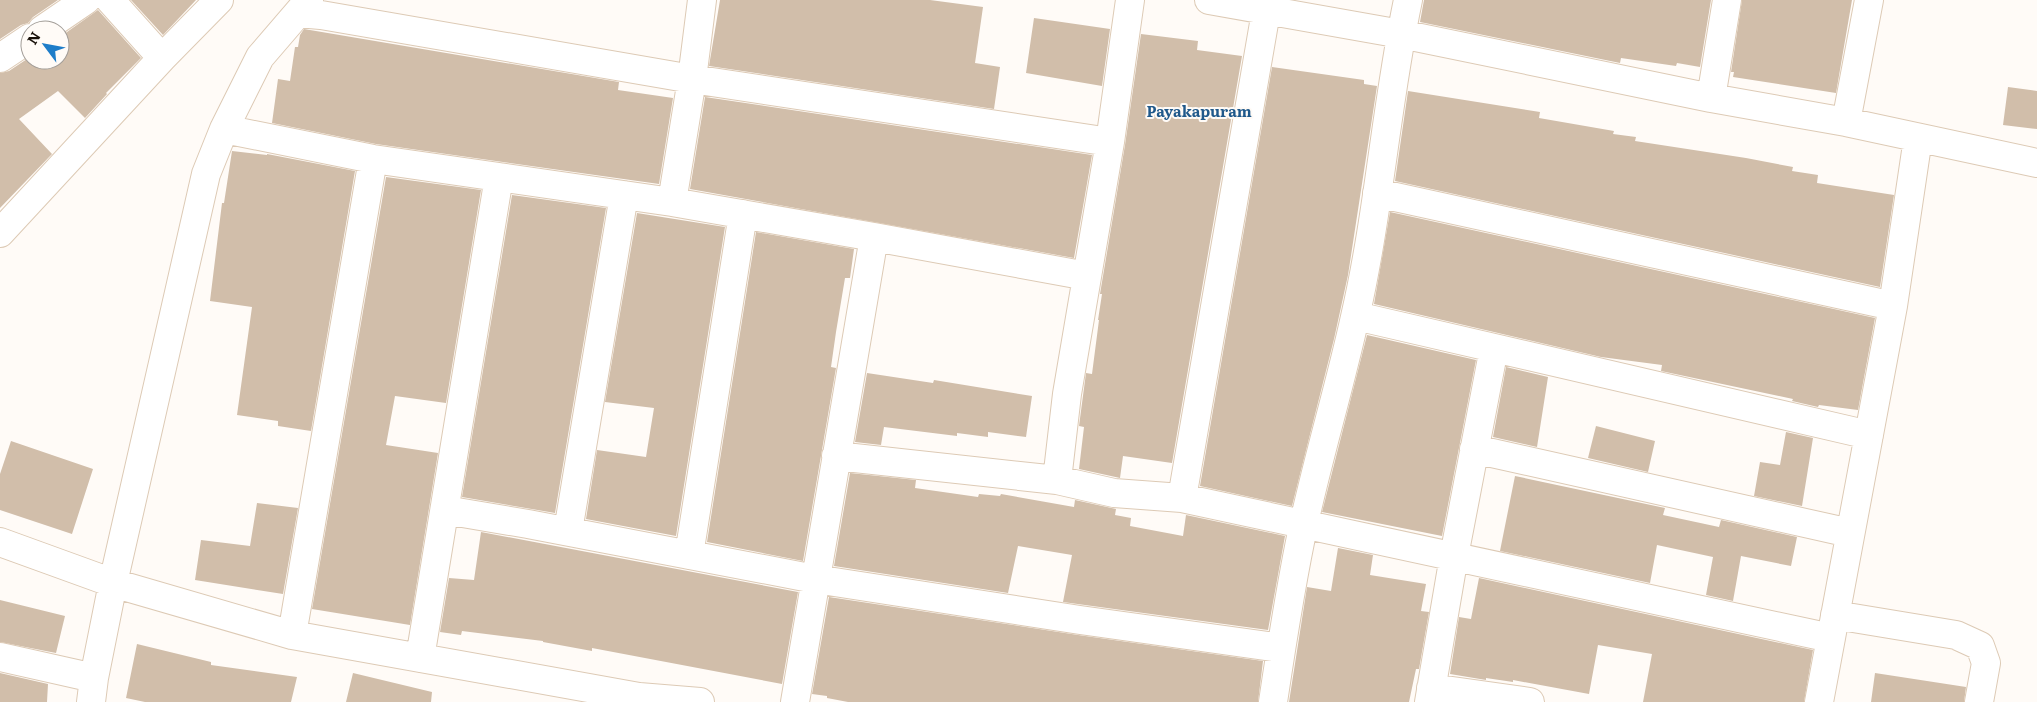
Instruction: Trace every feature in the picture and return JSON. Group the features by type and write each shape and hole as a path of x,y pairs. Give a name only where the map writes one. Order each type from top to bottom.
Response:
{"street":[{"path":"57,20 86,0"},
{"path":"110,0 162,58"},
{"path":"0,233 162,58 219,0"},
{"path":"672,202 692,79 702,0"},
{"path":"1056,480 1067,394 1110,142 1130,0"},
{"path":"1209,0 1267,6 1711,98 1846,122 2037,163"},
{"path":"1273,702 1304,523 1356,316 1408,0"},
{"path":"1711,98 1727,0"},
{"path":"1846,122 1869,0"},
{"path":"0,657 92,690 113,583 206,174 224,129 260,57 303,6 321,15 692,79 1110,142"},
{"path":"1182,498 1267,6"},
{"path":"0,58 20,45"},
{"path":"224,129 373,159 672,202 1087,276"},
{"path":"1819,702 1892,306 1918,138"},
{"path":"292,635 373,159"},
{"path":"420,658 499,177"},
{"path":"1377,193 1892,306"},
{"path":"568,531 624,195"},
{"path":"689,555 743,214"},
{"path":"794,702 874,237"},
{"path":"1356,316 1869,435"},
{"path":"1494,348 1454,556 1430,695 1530,702"},
{"path":"1474,449 1850,534"},
{"path":"836,456 1056,480 1114,493 1182,498 1454,556 1833,626 1956,635 1980,646 1986,664 1979,702"},
{"path":"445,510 568,531 815,579 1080,620 1281,648"},
{"path":"0,542 113,583 292,635 638,700 700,702"}],"building":[{"path":"0,0 58,0 30,20 20,20 20,26 0,39"},
{"path":"131,0 196,0 163,35"},
{"path":"720,0 930,0 983,7 975,63 1000,67 994,109 709,66"},
{"path":"1424,0 1711,0 1700,67 1677,63 1676,66 1621,58 1620,63 1420,22"},
{"path":"1742,0 1852,0 1836,93 1733,77 1734,72 1731,72"},
{"path":"98,10 141,58 106,93 85,118 58,91 19,119 52,154 0,208 0,73 9,71 20,64 20,70 70,70 70,30"},
{"path":"1034,18 1110,29 1102,86 1026,73"},
{"path":"304,29 619,82 618,90 673,98 659,184 376,144 272,123 278,79 290,81 295,47 298,47 300,35"},
{"path":"1141,34 1198,41 1197,50 1242,56 1172,463 1123,456 1120,478 1079,469 1084,427 1079,426 1086,373 1092,374 1102,294 1100,294"},
{"path":"1272,67 1364,80 1364,84 1377,86 1348,275 1292,506 1200,486"},
{"path":"2008,87 2037,91 2037,129 2003,125"},
{"path":"1408,91 1540,112 1539,118 1614,131 1613,134 1636,137 1635,141 1793,167 1792,171 1818,175 1817,183 1894,195 1880,287 1395,181"},
{"path":"705,97 1092,155 1074,258 690,189"},
{"path":"232,151 267,154 355,171 311,431 278,426 278,421 237,415 252,307 210,301 222,203 224,203"},
{"path":"386,177 481,190 446,403 395,396 386,445 438,453 410,625 312,609"},
{"path":"512,195 606,208 555,513 462,497"},
{"path":"1390,212 1875,318 1858,410 1819,405 1818,407 1792,401 1793,399 1661,371 1662,365 1601,357 1374,304"},
{"path":"637,213 725,227 676,536 586,519 597,450 646,457 654,408 605,402"},
{"path":"756,232 854,249 850,278 845,278 836,332 831,367 836,368 803,561 707,542"},
{"path":"1367,335 1476,360 1442,536 1322,512"},
{"path":"1506,367 1548,377 1537,447 1493,437"},
{"path":"867,373 933,383 934,380 1032,396 1026,437 988,432 988,437 957,433 957,436 884,427 881,445 855,442"},
{"path":"1596,426 1655,441 1648,472 1588,458"},
{"path":"1786,432 1813,438 1802,506 1754,496 1760,462 1780,465"},
{"path":"11,441 93,469 72,534 0,510 0,474"},
{"path":"850,473 916,480 915,488 978,497 979,494 1000,496 1001,494 1074,507 1075,500 1116,509 1115,515 1131,518 1130,526 1183,536 1186,515 1285,536 1268,630 1063,602 1072,555 1018,546 1008,593 834,566"},
{"path":"1515,476 1665,508 1663,515 1719,527 1721,520 1797,537 1791,566 1741,556 1733,601 1706,595 1713,557 1657,545 1650,583 1500,551"},
{"path":"257,503 298,508 283,594 195,580 201,540 250,546"},
{"path":"481,532 798,592 782,684 592,648 592,651 543,641 462,631 461,635 440,632 449,578 474,580"},
{"path":"1338,548 1373,555 1370,575 1426,584 1421,611 1429,612 1419,669 1416,669 1409,702 1289,702 1307,587 1331,591"},
{"path":"1479,578 1813,650 1804,702 1643,702 1652,654 1598,645 1589,694 1513,680 1513,682 1486,678 1486,680 1450,674 1459,617 1471,619"},
{"path":"829,597 1263,661 1258,702 848,702 827,698 827,696 812,694"},
{"path":"0,600 65,616 56,653 0,642"},
{"path":"137,644 211,662 211,665 297,677 291,702 145,702 126,698"},
{"path":"0,673 48,684 47,702 0,702"},
{"path":"353,673 432,692 431,702 346,702"},
{"path":"1875,673 1966,687 1964,702 1871,702"}],"district":[{"name":"Payakapuram","path":"1199,112"}]}
